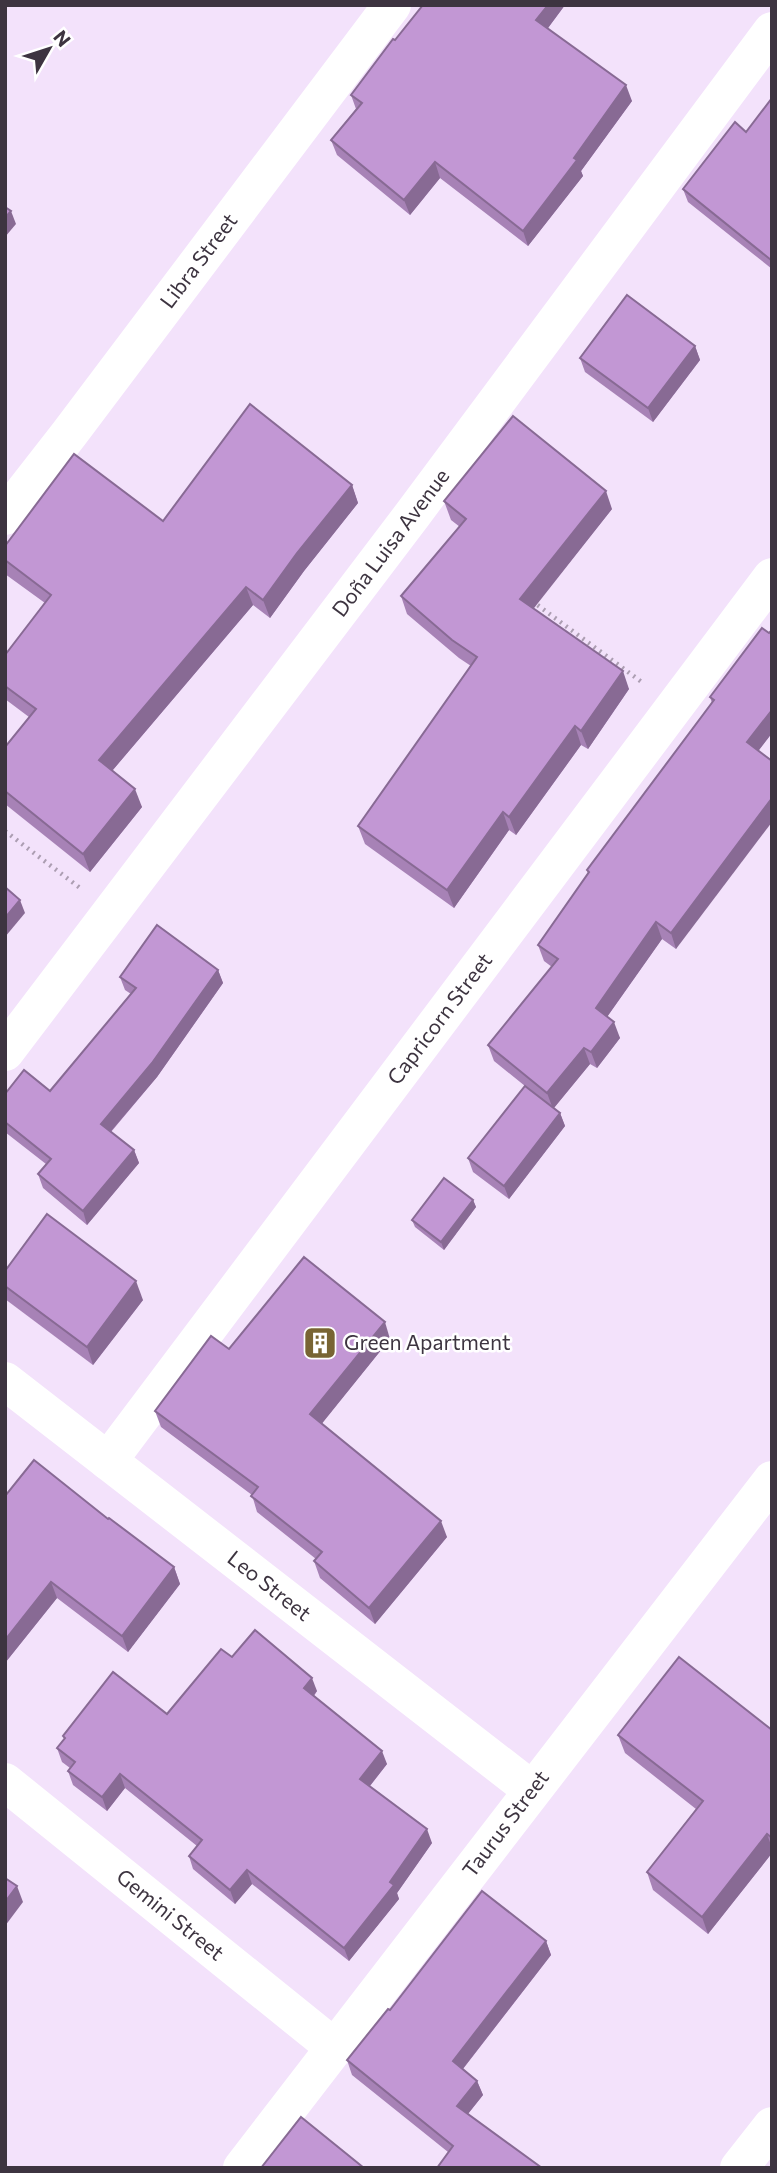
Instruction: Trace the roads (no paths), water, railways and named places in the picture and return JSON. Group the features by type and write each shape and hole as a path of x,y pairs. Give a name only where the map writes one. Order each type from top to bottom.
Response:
{"street":[{"name":"Libra Street","path":"5,516 392,5"},
{"name":"Doña Luisa Avenue","path":"5,1052 422,502 772,31"},
{"name":"Capricorn Street","path":"108,1461 772,577"},
{"name":"Leo Street","path":"5,1381 532,1790"},
{"name":"Taurus Street","path":"242,2168 772,1480"},
{"name":"Gemini Street","path":"5,1782 335,2048"},
{"path":"740,2168 772,2126"}],"place":[{"name":"Green Apartment","path":"320,1343"}]}
